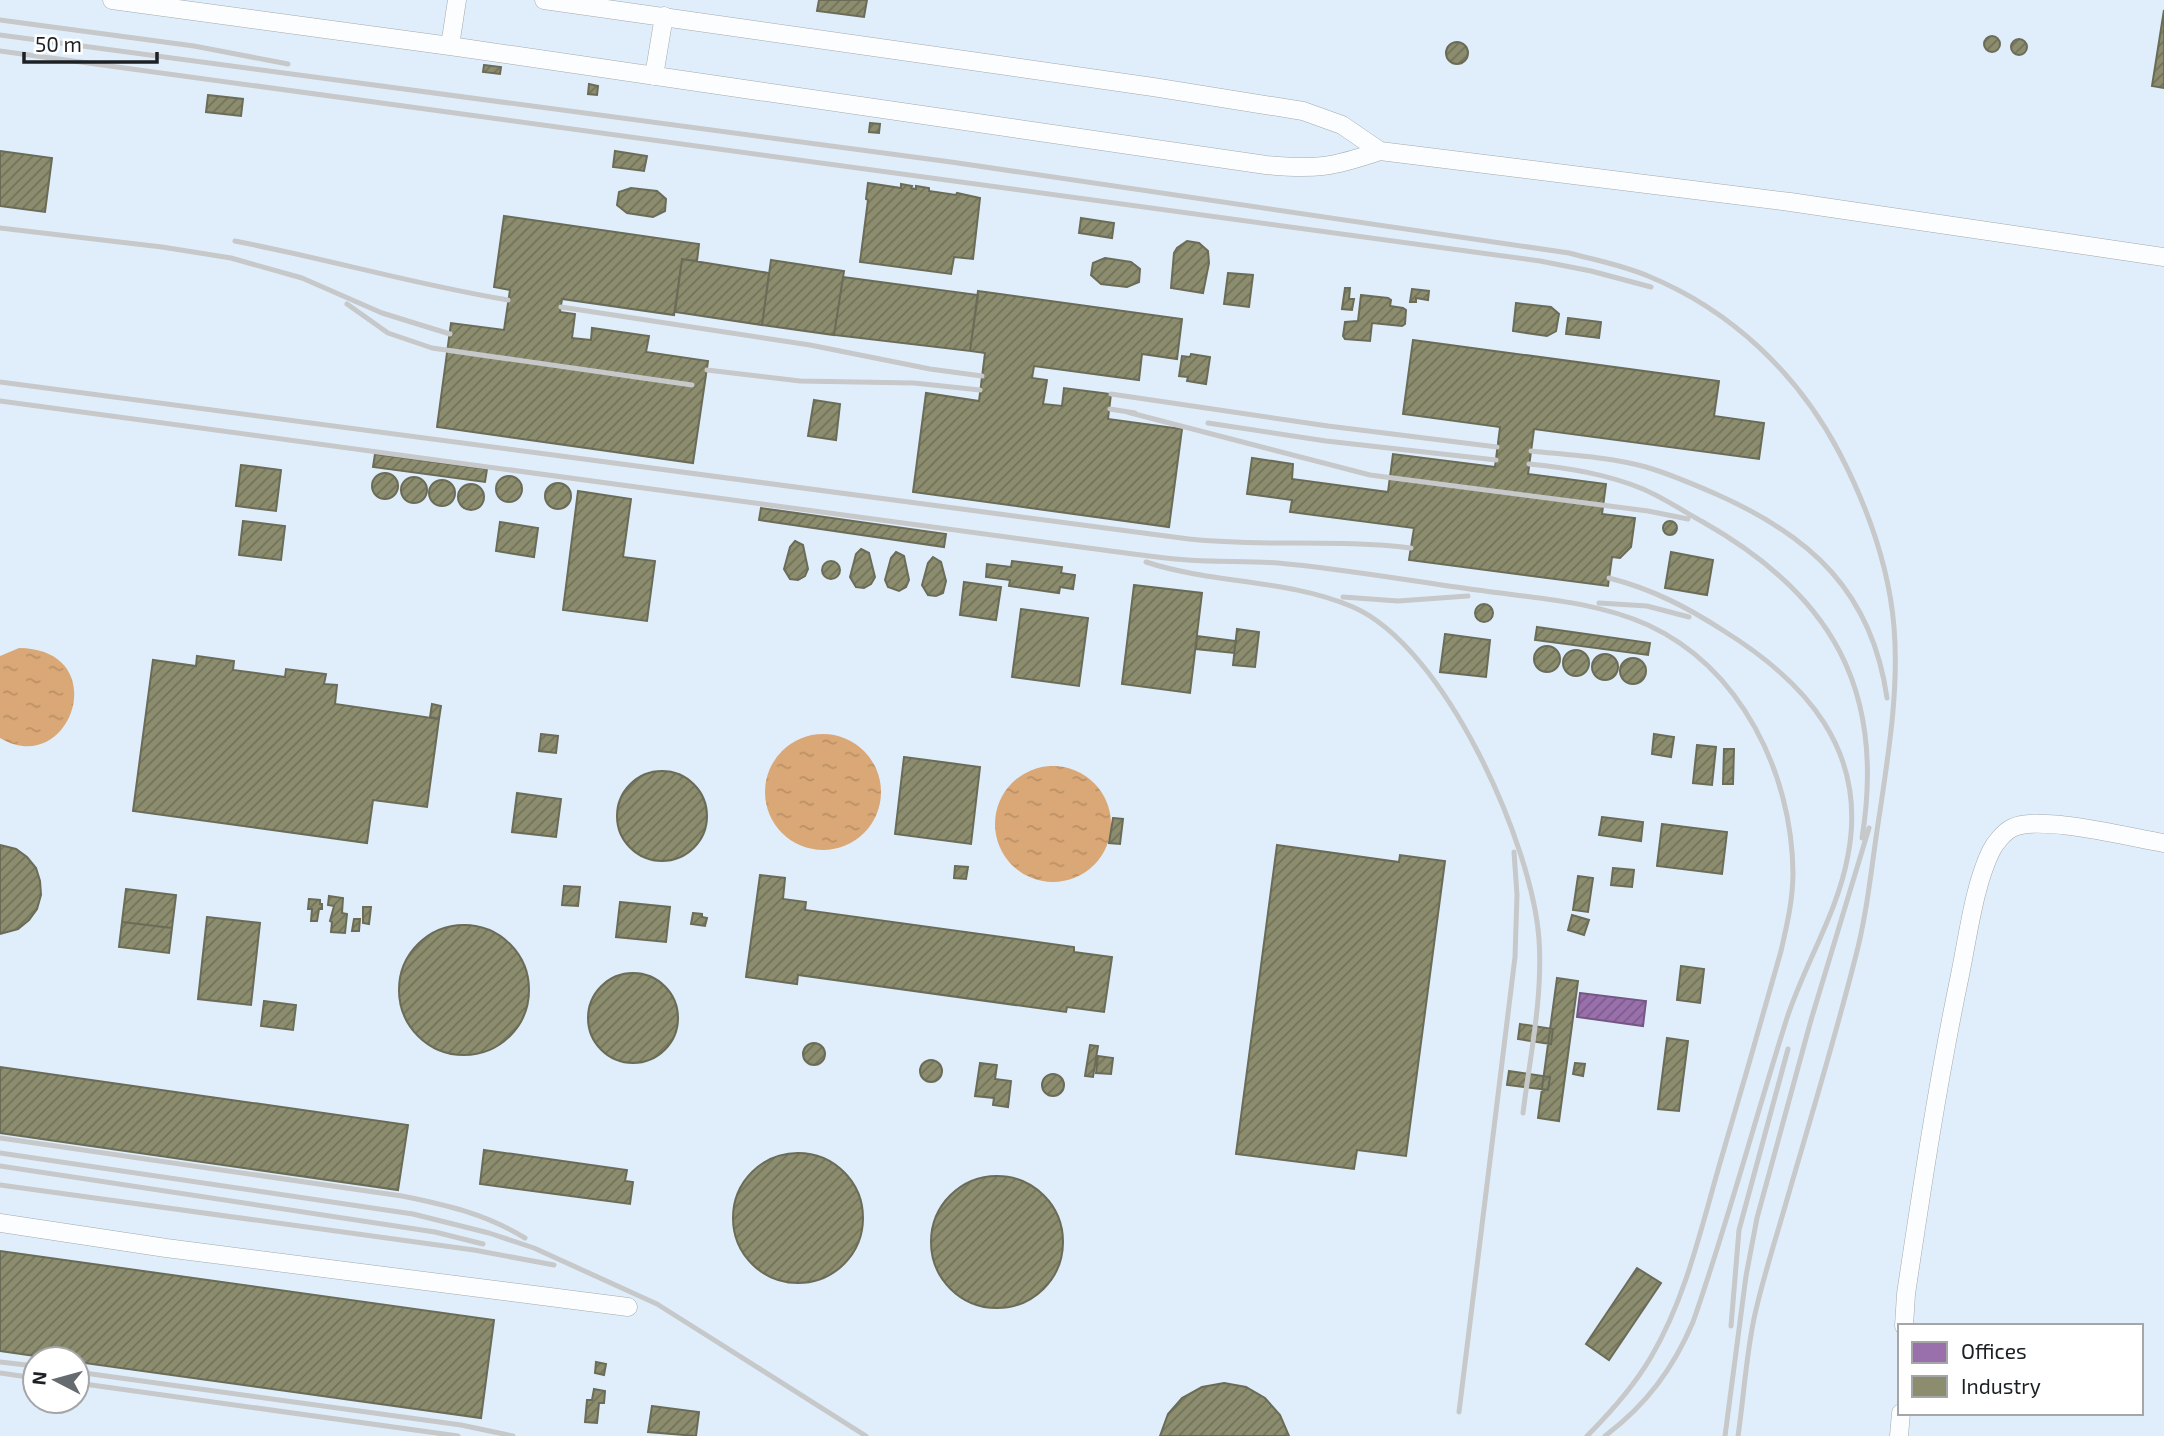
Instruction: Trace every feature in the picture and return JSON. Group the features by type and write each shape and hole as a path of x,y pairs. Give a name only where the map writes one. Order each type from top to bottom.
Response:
{"lane":[{"path":"112,0 450,46 1266,165 1323,167 1380,150"},
{"path":"450,46 457,0"},
{"path":"544,0 1303,111 1342,125 1380,150 1790,202 2164,257"},
{"path":"654,76 664,16"},
{"path":"1904,1324 1906,1294 1954,1002 1977,896 1991,850 2002,835 2013,827 2031,824 2053,825 2164,843"},
{"path":"0,1223 166,1248 628,1307"},
{"path":"1899,1436 1901,1415"}],"shaded area":[{"path":"0,0 2164,0 2164,1436 0,1436"}],"water":[{"path":"19,648 49,654 67,668 74,688 72,709 63,728 46,742 25,746 0,738 0,656"},
{"path":"823,734 845,739 864,751 876,770 881,792 876,814 864,833 845,845 823,850 801,845 782,833 770,814 765,792 770,770 782,751 801,739"},
{"path":"1053,766 1075,771 1094,783 1106,802 1111,824 1106,846 1094,865 1075,877 1053,882 1031,877 1012,865 1000,846 995,824 1000,802 1012,783 1031,771"}],"building: Offices":[{"path":"1580,993 1646,1001 1643,1026 1577,1017"}],"building: Industry":[{"path":"819,0 867,0 864,17 817,11"},
{"path":"2164,10 2164,88 2152,86"},
{"path":"1992,36 1998,38 1998,50 1992,52 1986,50 1984,44 1986,38"},
{"path":"2019,39 2025,41 2025,53 2019,55 2013,53 2011,47 2013,41"},
{"path":"1457,42 1465,45 1468,53 1465,61 1457,64 1449,61 1446,53 1449,45"},
{"path":"484,65 501,67 500,74 483,72"},
{"path":"589,84 598,86 597,95 588,94"},
{"path":"208,95 243,99 241,116 206,112"},
{"path":"870,123 880,124 879,133 869,132"},
{"path":"0,151 52,158 45,212 0,206"},
{"path":"615,151 647,156 644,171 613,167"},
{"path":"868,183 901,188 901,184 916,189 916,186 929,188 929,191 980,198 973,259 954,257 951,274 860,262"},
{"path":"631,188 657,191 666,199 665,211 653,217 627,213 617,205 619,192"},
{"path":"504,216 699,244 697,261 682,259 674,315 562,299 560,312 575,314 572,338 591,340 592,328 649,336 646,352 708,361 693,463 437,427 451,323 504,330 510,290 494,287"},
{"path":"1081,218 1114,223 1112,238 1079,233"},
{"path":"1187,241 1199,243 1208,251 1209,263 1203,293 1171,288 1174,253"},
{"path":"1105,258 1131,262 1140,269 1139,282 1127,287 1101,284 1091,275 1093,263"},
{"path":"682,259 769,273 762,325 675,312"},
{"path":"771,260 844,271 834,335 762,325"},
{"path":"1228,273 1253,275 1249,307 1224,304"},
{"path":"843,277 978,295 970,351 834,335"},
{"path":"1345,288 1350,288 1349,299 1354,299 1352,310 1342,309"},
{"path":"1412,289 1429,291 1428,300 1416,298 1416,302 1410,302"},
{"path":"978,291 1182,319 1177,359 1142,354 1139,380 1034,366 1032,378 1047,380 1043,404 1062,406 1064,388 1111,394 1108,419 1182,429 1169,527 913,492 926,393 979,401 985,353 970,351"},
{"path":"1361,295 1388,298 1391,300 1390,306 1406,310 1405,324 1372,323 1370,341 1345,339 1345,322 1358,321"},
{"path":"1516,303 1551,307 1559,314 1556,331 1547,336 1513,331"},
{"path":"1568,318 1601,322 1599,338 1566,334"},
{"path":"1413,340 1719,381 1714,416 1764,423 1759,459 1534,429 1528,474 1606,484 1602,514 1635,518 1631,547 1620,558 1612,557 1608,586 1409,560 1414,528 1290,512 1292,500 1247,494 1252,458 1293,464 1292,479 1388,492 1393,454 1495,467 1500,427 1403,414"},
{"path":"1191,354 1210,357 1206,384 1187,381 1188,377 1179,376 1182,356 1190,357"},
{"path":"814,400 840,404 836,440 808,436"},
{"path":"375,454 487,469 485,482 373,467"},
{"path":"241,465 281,470 276,511 236,506"},
{"path":"385,473 395,476 398,486 395,496 385,499 375,496 372,486 375,476"},
{"path":"509,476 518,480 522,489 518,498 509,502 500,498 496,489 500,480"},
{"path":"414,477 423,481 427,490 423,499 414,503 405,499 401,490 405,481"},
{"path":"442,480 451,484 455,493 451,502 442,506 433,502 429,493 433,484"},
{"path":"558,483 568,486 571,496 568,506 558,509 548,506 545,496 548,486"},
{"path":"471,484 480,488 484,497 480,506 471,510 462,506 458,497 462,488"},
{"path":"578,491 631,499 623,557 655,561 647,621 563,610"},
{"path":"761,508 946,534 944,547 759,520"},
{"path":"243,521 285,526 281,560 239,555"},
{"path":"1670,521 1675,523 1675,533 1670,535 1665,533 1663,528 1665,523"},
{"path":"500,522 538,528 534,557 496,551"},
{"path":"795,541 803,545 808,569 805,576 798,580 790,579 784,569 790,547"},
{"path":"861,549 869,553 875,577 871,584 864,588 856,587 850,577 856,554"},
{"path":"896,552 904,556 909,580 906,587 899,591 888,587 885,580 891,558"},
{"path":"1671,552 1713,560 1707,595 1665,588"},
{"path":"933,557 941,562 946,581 943,593 936,596 928,595 922,585 928,563"},
{"path":"831,561 837,564 840,570 837,576 831,579 825,576 822,570 825,564"},
{"path":"1012,561 1062,567 1061,573 1075,575 1073,589 1060,587 1059,593 1009,586 1010,580 986,577 987,564 1011,567"},
{"path":"964,582 1001,587 996,620 960,615"},
{"path":"1134,585 1202,593 1190,693 1122,684"},
{"path":"1484,604 1490,607 1493,613 1490,619 1484,622 1478,619 1475,613 1478,607"},
{"path":"1021,609 1088,618 1079,686 1012,677"},
{"path":"1537,627 1650,643 1648,655 1535,640"},
{"path":"1237,629 1259,632 1255,667 1233,665"},
{"path":"1445,634 1490,640 1486,677 1440,672"},
{"path":"1197,636 1236,641 1234,653 1196,649"},
{"path":"1547,646 1556,650 1560,659 1556,668 1547,672 1538,668 1534,659 1538,650"},
{"path":"1576,650 1585,654 1589,663 1585,672 1576,676 1567,672 1563,663 1567,654"},
{"path":"1605,654 1614,658 1618,667 1614,676 1605,680 1596,676 1592,667 1596,658"},
{"path":"197,656 234,661 233,670 285,677 286,669 326,674 324,684 337,685 335,704 439,719 427,807 373,800 367,843 133,811 153,660 196,666"},
{"path":"1633,658 1642,662 1646,671 1642,680 1633,684 1624,680 1620,671 1624,662"},
{"path":"432,704 441,706 439,719 430,717"},
{"path":"541,734 558,736 556,753 539,751"},
{"path":"1654,734 1674,737 1671,757 1652,754"},
{"path":"1697,745 1716,747 1712,785 1693,783"},
{"path":"1724,749 1734,749 1733,784 1723,784"},
{"path":"904,757 980,767 971,844 895,834"},
{"path":"662,771 679,775 694,784 703,799 707,816 703,833 694,848 679,857 662,861 645,857 630,848 621,833 617,816 621,799 630,784 645,775"},
{"path":"517,793 561,799 556,837 512,832"},
{"path":"1602,817 1643,822 1641,841 1599,835"},
{"path":"1113,818 1123,819 1120,844 1109,843"},
{"path":"1662,824 1727,832 1722,874 1657,866"},
{"path":"0,845 16,849 27,857 36,868 41,895 37,909 29,920 18,929 0,934"},
{"path":"1277,845 1399,862 1400,855 1445,861 1406,1156 1357,1150 1354,1169 1236,1154"},
{"path":"955,866 968,867 966,879 954,878"},
{"path":"1613,868 1634,870 1632,887 1611,885"},
{"path":"760,875 785,878 783,899 806,902 805,910 1074,947 1074,952 1112,957 1104,1012 1067,1007 1066,1012 798,975 797,984 746,977"},
{"path":"1578,876 1593,878 1588,912 1573,910"},
{"path":"564,886 580,887 578,906 562,905"},
{"path":"126,889 176,895 172,928 122,922"},
{"path":"329,896 343,898 342,913 347,914 345,933 331,932 330,921 334,906 328,905"},
{"path":"309,899 320,900 322,904 317,921 311,921"},
{"path":"620,902 670,907 666,942 616,937"},
{"path":"363,907 371,907 369,924 363,923"},
{"path":"693,913 707,918 705,926 691,924"},
{"path":"1572,915 1589,920 1584,935 1568,930"},
{"path":"207,917 260,923 251,1005 198,999"},
{"path":"354,919 360,919 359,931 352,931"},
{"path":"122,922 172,928 169,953 119,947"},
{"path":"464,925 489,929 510,944 525,965 529,990 525,1015 510,1036 489,1051 464,1055 439,1051 418,1036 403,1015 399,990 403,965 418,944 439,929"},
{"path":"1681,966 1704,969 1700,1003 1677,1000"},
{"path":"633,973 650,977 665,986 674,1001 678,1018 674,1035 665,1050 650,1059 633,1063 616,1059 601,1050 592,1035 588,1018 592,1001 601,986 616,977"},
{"path":"1557,978 1578,981 1559,1121 1538,1118"},
{"path":"264,1001 296,1005 293,1030 261,1026"},
{"path":"1520,1024 1553,1029 1551,1044 1518,1039"},
{"path":"1667,1038 1688,1041 1679,1111 1658,1109"},
{"path":"814,1043 822,1046 825,1054 822,1062 814,1065 806,1062 803,1054 806,1046"},
{"path":"1090,1045 1098,1046 1093,1077 1085,1076"},
{"path":"1098,1056 1113,1058 1111,1074 1096,1073"},
{"path":"931,1060 939,1063 942,1071 939,1079 931,1082 923,1079 920,1071 923,1063"},
{"path":"980,1063 997,1065 995,1079 1011,1081 1008,1107 993,1105 994,1098 975,1096"},
{"path":"1575,1063 1585,1064 1583,1076 1573,1074"},
{"path":"0,1067 408,1125 398,1190 0,1133"},
{"path":"1509,1071 1550,1077 1548,1090 1507,1085"},
{"path":"1053,1074 1061,1077 1064,1085 1061,1093 1053,1096 1045,1093 1042,1085 1045,1077"},
{"path":"484,1150 627,1170 625,1181 633,1182 630,1204 480,1184"},
{"path":"798,1153 823,1157 844,1172 859,1193 863,1218 859,1243 844,1264 823,1279 798,1283 773,1279 752,1264 737,1243 733,1218 737,1193 752,1172 773,1157"},
{"path":"997,1176 1022,1181 1043,1196 1058,1217 1063,1242 1058,1267 1043,1288 1022,1303 997,1308 972,1303 951,1288 936,1267 931,1242 936,1217 951,1196 972,1181"},
{"path":"0,1251 494,1320 481,1418 91,1364 91,1345 21,1345 21,1354 0,1351"},
{"path":"1637,1268 1661,1283 1609,1360 1586,1344"},
{"path":"596,1362 606,1364 604,1375 595,1373"},
{"path":"1224,1383 1246,1387 1265,1398 1280,1415 1289,1436 1160,1436 1168,1414 1182,1398 1202,1387"},
{"path":"594,1389 605,1391 604,1403 599,1403 597,1423 585,1422 587,1400 592,1400"},
{"path":"652,1406 699,1412 696,1436 648,1432"}],"railway":[{"path":"0,20 194,46 288,64"},
{"path":"0,35 951,162 1569,253 1648,276 1678,290 1734,326 1759,347 1803,396 1839,452 1859,494 1882,559 1891,604 1895,650 1890,742 1863,923 1839,1018 1766,1269 1749,1344 1738,1436"},
{"path":"0,51 1540,261 1651,287"},
{"path":"0,228 231,258 302,278 382,313 450,334"},
{"path":"235,241 508,300"},
{"path":"347,304 388,333 432,348 692,385"},
{"path":"561,307 810,345 930,369 982,376"},
{"path":"707,370 800,381 914,383 980,390"},
{"path":"0,382 1189,539 1411,548"},
{"path":"1111,394 1328,426 1497,447"},
{"path":"0,401 1150,556 1267,562 1542,598 1586,605 1628,617 1681,644 1710,668 1734,696 1755,728 1771,762 1783,798 1790,835 1792,892 1781,951 1684,1285 1664,1334 1644,1368 1622,1398 1587,1436"},
{"path":"1110,409 1135,413"},
{"path":"1127,412 1370,475 1648,511 1688,519"},
{"path":"1208,423 1326,441 1496,460"},
{"path":"1531,451 1603,459 1655,470 1716,494 1781,529 1808,549 1831,572 1851,598 1867,627 1879,661 1887,698"},
{"path":"1529,464 1601,476 1643,489 1748,550 1786,581 1816,615 1840,652 1856,692 1865,736 1867,785 1862,838"},
{"path":"1146,562 1197,574 1303,591 1353,607 1387,629 1420,662 1450,704 1478,752 1501,802 1520,852 1533,899 1539,939 1539,983 1523,1113"},
{"path":"1605,1436 1633,1412 1657,1385 1677,1355 1693,1322 1787,1018 1837,897 1848,855 1852,818 1849,783 1839,752 1824,723 1805,697 1781,673 1754,651 1696,614 1655,593 1609,578"},
{"path":"1343,597 1398,601 1468,596"},
{"path":"1599,603 1647,606 1689,617"},
{"path":"1725,1436 1746,1276 1757,1218 1811,1020 1869,828"},
{"path":"1459,1412 1515,957 1517,895 1514,852"},
{"path":"1731,1326 1739,1230 1788,1049"},
{"path":"0,1138 402,1196 466,1211 525,1238"},
{"path":"0,1153 413,1214 489,1233 534,1248 657,1304 866,1436"},
{"path":"0,1166 435,1232 483,1244"},
{"path":"0,1185 474,1250 554,1265"},
{"path":"0,1362 21,1364"},
{"path":"0,1373 21,1376"},
{"path":"91,1374 461,1425 513,1436"},
{"path":"91,1385 458,1436"}]}
